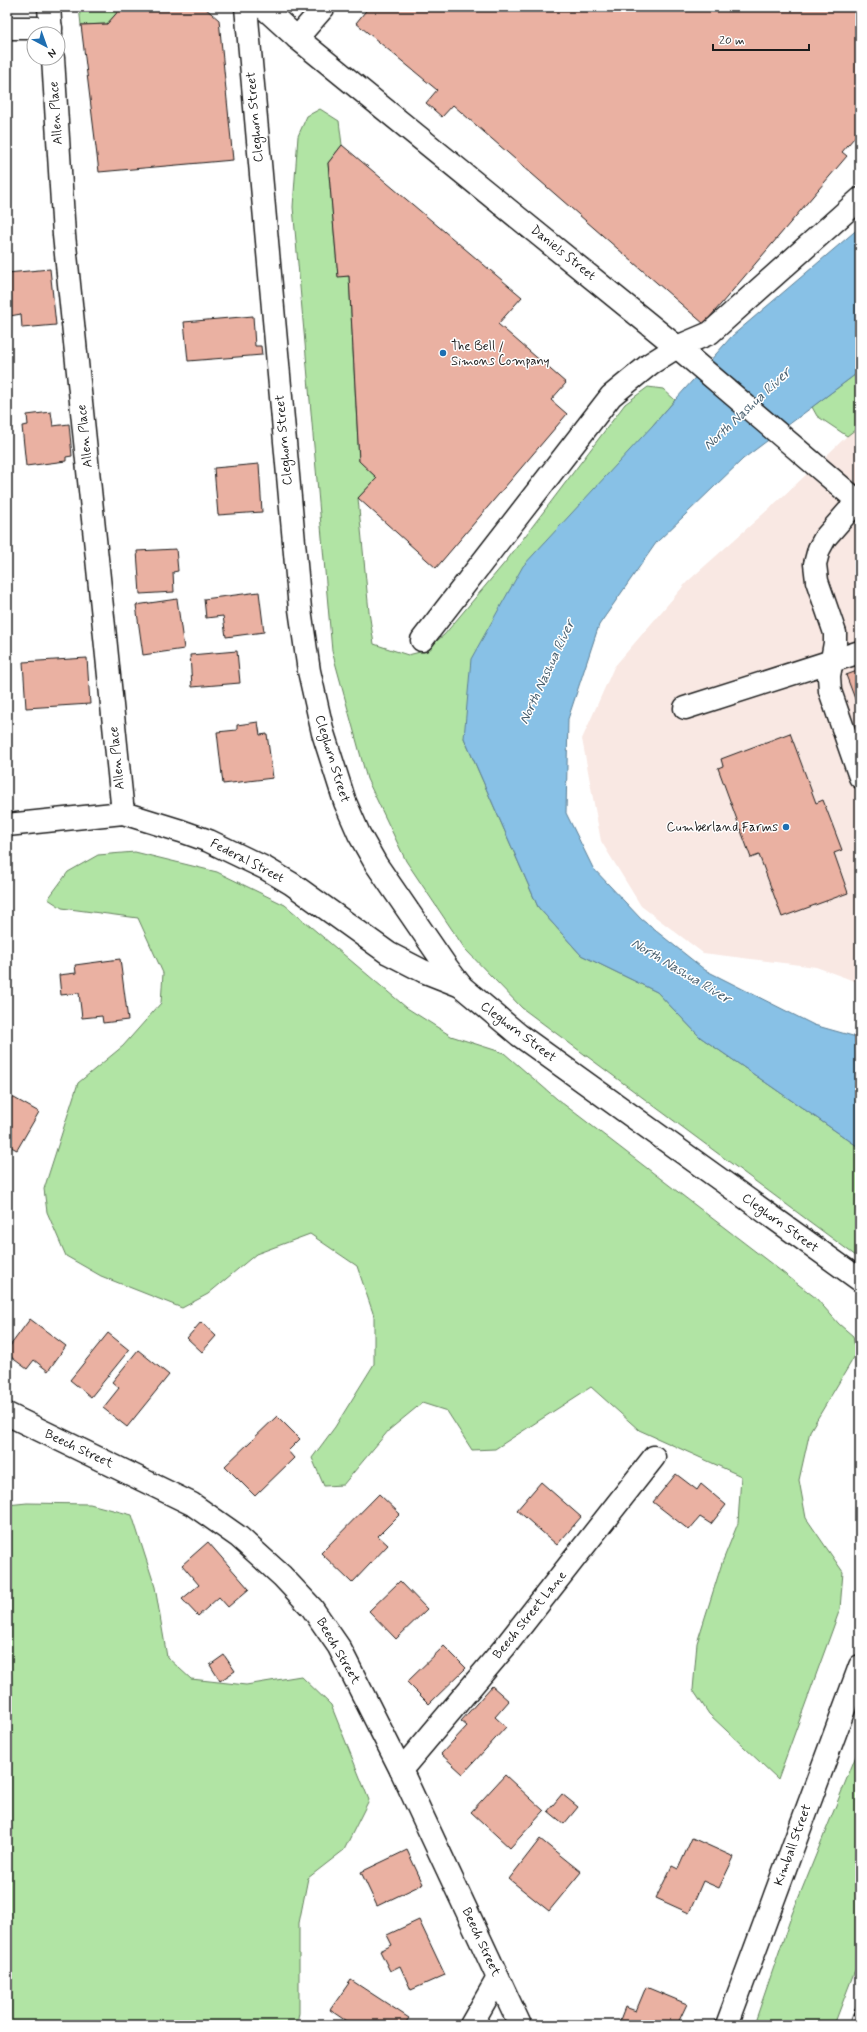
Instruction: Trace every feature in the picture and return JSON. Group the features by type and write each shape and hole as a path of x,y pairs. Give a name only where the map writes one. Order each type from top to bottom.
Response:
{"street":[{"name":"Cleghorn Street","path":"246,7 300,610 315,702 333,768 359,834 376,864 462,987 519,1035 860,1280"},
{"name":"Daniels Street","path":"263,7 297,38 684,353 859,500"},
{"path":"297,38 324,7"},
{"path":"7,28 50,23"},
{"name":"Allen Place","path":"53,66 64,235 123,813"},
{"path":"422,640 611,396 650,364 684,353 710,333 860,199"},
{"path":"859,500 825,538 819,549 815,564 817,581 835,633 836,642 829,676 830,691 860,777"},
{"path":"685,708 860,652"},
{"name":"Federal Street","path":"7,825 123,813 209,841 265,868 292,884 388,953 423,971 462,987"},
{"name":"Beech Street","path":"7,1414 192,1504 239,1538 299,1593 326,1626 339,1647 402,1770 520,2025"},
{"name":"Beech Street Lane","path":"402,1770 504,1648 654,1457"},
{"name":"Kimball Street","path":"727,2025 860,1666"},
{"path":"471,2025 498,1978"}],"shaded area":[{"path":"860,426 860,983 816,967 703,953 641,906 601,841 582,739 614,667 687,582 791,489 847,436"}],"green space":[{"path":"79,7 122,7 107,24 81,25"},
{"path":"320,109 339,121 342,145 328,163 338,276 349,276 359,461 377,478 358,498 369,612 374,644 408,655 424,651 444,635 507,560 625,404 648,387 663,389 675,400 653,425 464,738 538,907 581,955 657,992 700,1037 860,1148 860,1259 522,1008 465,949 406,861 367,779 332,651 293,207 298,136 307,116"},
{"path":"860,371 860,426 847,436 817,416 812,407"},
{"path":"135,852 217,872 285,905 407,1008 451,1036 504,1053 557,1099 816,1298 839,1324 853,1336 856,1354 810,1431 799,1480 806,1518 843,1572 840,1609 778,1779 709,1714 693,1690 697,1643 722,1563 738,1523 741,1476 639,1430 591,1387 495,1449 472,1450 447,1411 422,1403 389,1430 343,1485 324,1486 312,1458 335,1427 374,1364 374,1316 357,1266 310,1234 256,1254 208,1294 182,1308 101,1276 66,1256 47,1212 44,1189 78,1083 123,1046 161,1003 163,973 138,918 62,908 48,899 68,872 98,855"},
{"path":"27,1503 90,1504 132,1515 155,1587 167,1657 191,1679 246,1685 301,1676 331,1705 369,1800 344,1850 308,1878 299,1923 299,2013 297,2025 7,2025 7,1505"},
{"path":"860,1746 860,1957 834,2025 754,2025 792,1914"}],"water":[{"name":"North Nashua River","path":"860,227 860,371 743,459 656,543 599,625 568,719 566,813 593,868 641,919 705,970 814,1025 860,1038 860,1148 700,1037 657,992 581,955 538,907 464,738 471,659 523,566 653,425 732,336"}],"building":[{"path":"122,7 204,7 219,20 233,160 99,172 81,25 107,24"},
{"path":"369,7 850,7 860,15 860,131 842,152 847,156 704,324 453,105 442,117 426,103 437,90 356,23"},
{"name":"The Bell / Simons Company","path":"342,145 522,297 498,324 566,383 551,400 567,414 436,568 358,498 377,478 359,461 349,276 338,277 328,163"},
{"path":"50,269 56,325 22,328 21,314 10,316 7,273"},
{"path":"253,316 255,346 261,346 262,355 188,361 184,322"},
{"path":"51,412 53,426 69,424 72,456 66,457 66,461 26,466 22,426 28,425 27,415"},
{"path":"259,464 262,512 218,515 214,468"},
{"path":"176,549 178,571 173,572 174,592 140,594 137,551"},
{"path":"259,592 264,632 226,637 223,616 206,618 204,599"},
{"path":"177,599 184,649 143,655 136,605"},
{"path":"237,651 240,683 192,687 190,655"},
{"path":"87,658 90,704 26,708 23,662"},
{"path":"860,670 860,712 846,675"},
{"path":"258,722 260,735 267,734 273,778 223,784 217,732 237,730 237,725"},
{"name":"Cumberland Farms","path":"790,733 816,803 823,800 842,850 834,853 848,893 782,917 759,855 751,858 718,768 723,766 721,759"},
{"path":"120,959 128,1020 103,1023 102,1016 82,1018 79,993 61,995 59,975 76,973 75,965"},
{"path":"7,1094 39,1112 17,1150 7,1145"},
{"path":"30,1319 66,1346 48,1371 34,1360 27,1369 7,1354 7,1350"},
{"path":"201,1322 216,1336 202,1352 187,1338"},
{"path":"108,1333 129,1350 91,1397 70,1380"},
{"path":"138,1350 169,1375 127,1427 103,1408 119,1388 112,1382"},
{"path":"277,1416 300,1439 288,1451 294,1458 255,1496 225,1466"},
{"path":"676,1474 697,1490 701,1484 726,1505 711,1524 700,1517 689,1530 653,1502"},
{"path":"541,1482 581,1517 557,1545 517,1510"},
{"path":"379,1494 400,1514 378,1536 388,1545 352,1583 321,1553"},
{"path":"208,1542 249,1589 228,1607 219,1597 198,1616 182,1599 199,1585 182,1565"},
{"path":"400,1581 427,1609 396,1639 369,1611"},
{"path":"444,1646 466,1668 429,1704 407,1682"},
{"path":"224,1655 235,1671 220,1681 210,1665"},
{"path":"492,1686 509,1701 495,1717 506,1727 463,1774 441,1754 467,1726 461,1721"},
{"path":"505,1775 544,1811 510,1848 471,1812"},
{"path":"562,1794 578,1807 564,1824 548,1811"},
{"path":"692,1838 734,1857 719,1888 703,1881 689,1913 656,1898 672,1866 678,1869"},
{"path":"540,1839 581,1872 549,1911 509,1879"},
{"path":"407,1850 423,1884 377,1906 361,1872"},
{"path":"419,1920 445,1975 411,1990 400,1966 390,1971 380,1951 392,1945 387,1935"},
{"path":"351,1980 409,2018 404,2025 352,2025 330,2010"},
{"path":"646,1987 687,2004 677,2025 618,2025 625,2007 636,2011"}],"railway":[{"path":"851,2025 860,2001"}],"place":[{"name":"The Bell / Simons Company","path":"443,353"},
{"name":"Cumberland Farms","path":"786,827"}]}
